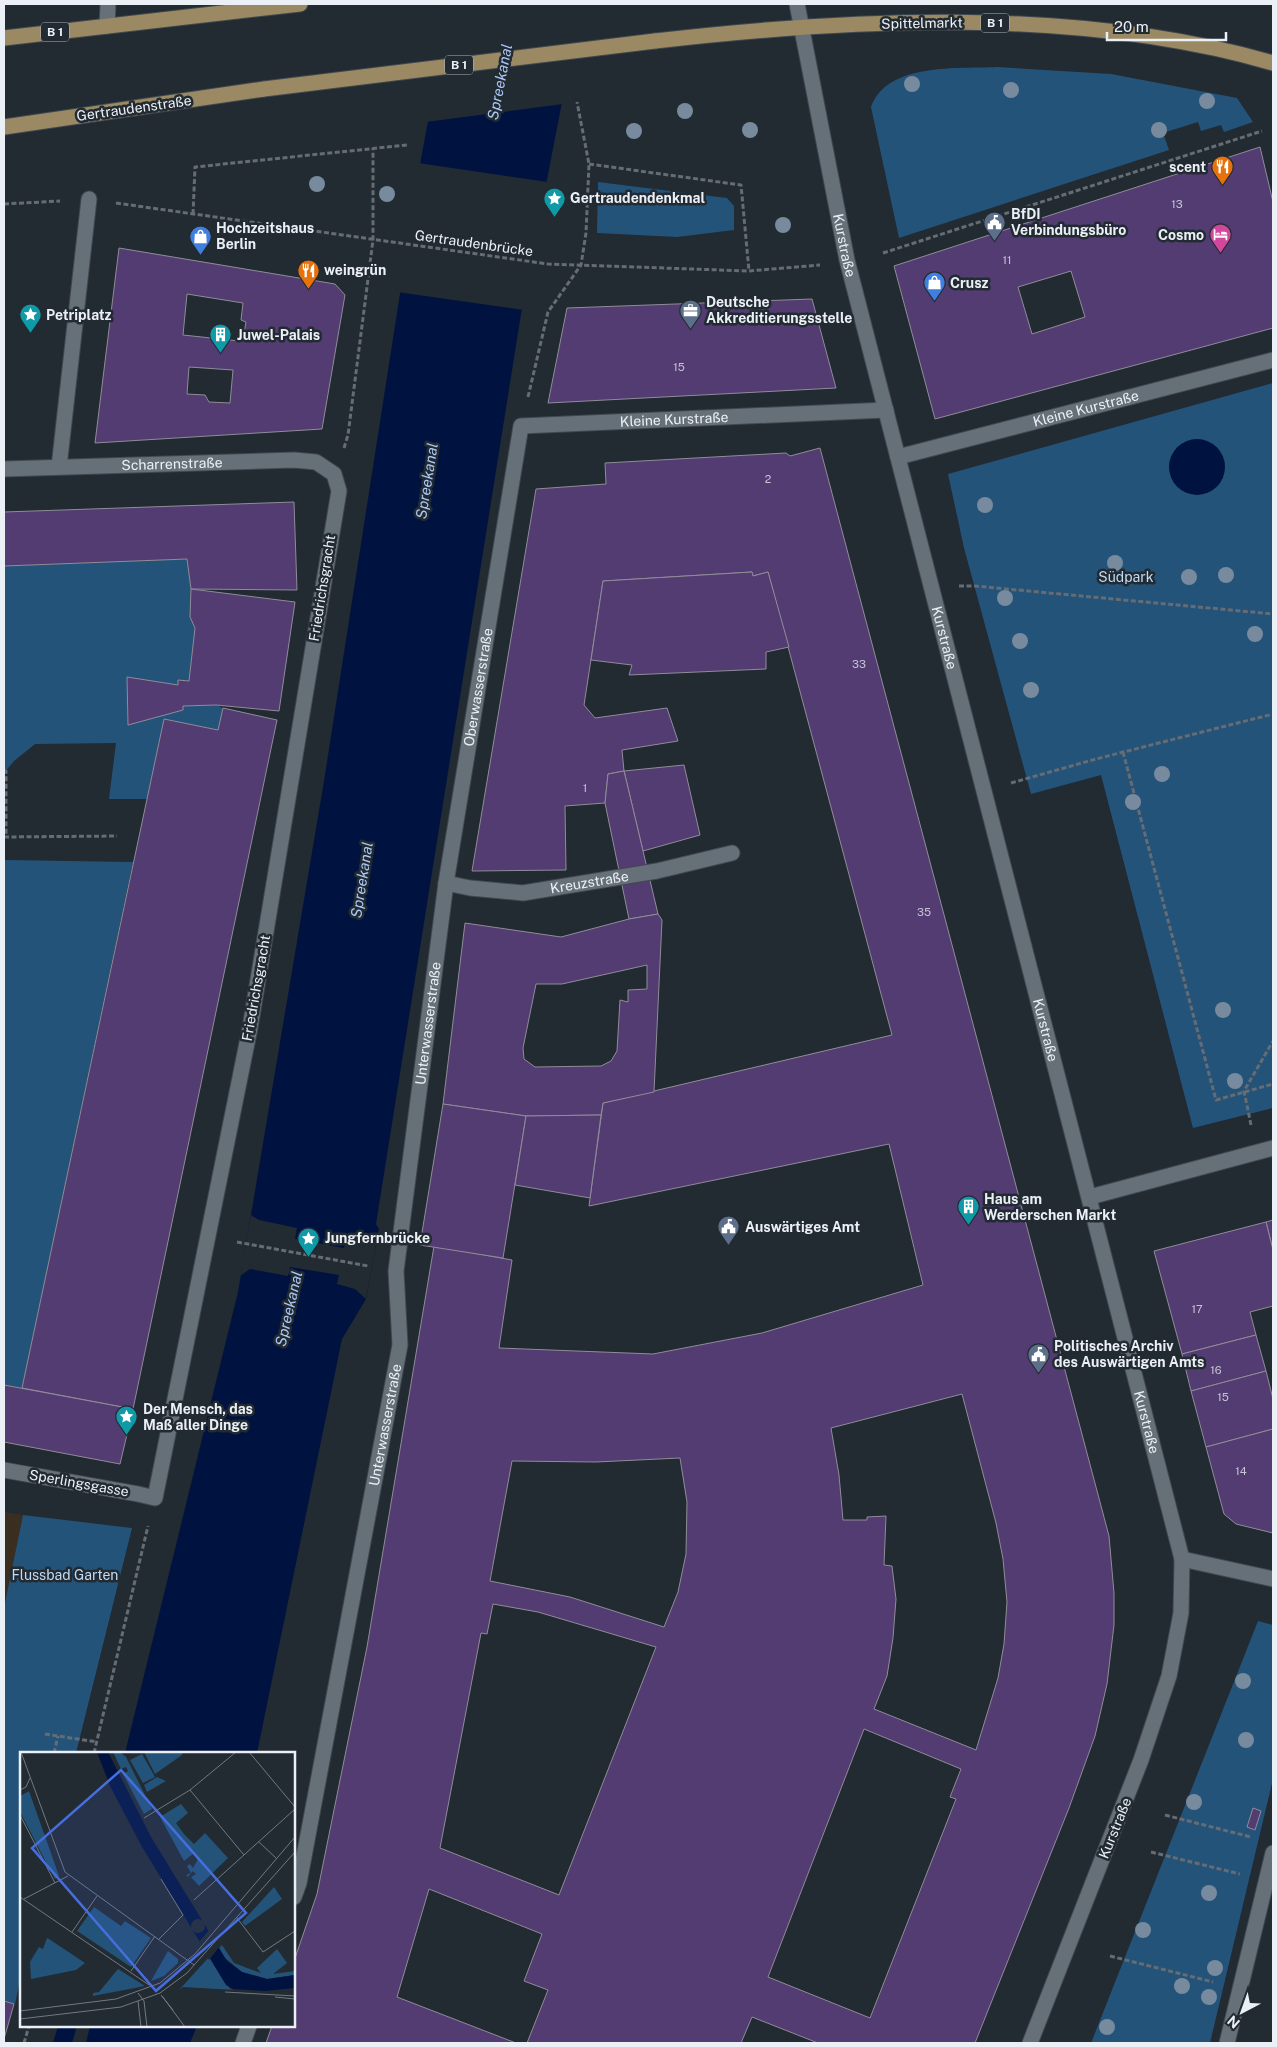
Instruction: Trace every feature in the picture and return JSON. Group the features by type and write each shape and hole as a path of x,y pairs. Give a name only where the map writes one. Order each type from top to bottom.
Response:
{"main road":[{"name":"B 1","path":"4,38 300,4"},
{"name":"Spittelmarkt","path":"264,89 655,41 801,27 979,22 1062,27 1188,43 1273,63"},
{"name":"Gertraudenstraße","path":"4,127 264,89"}],"street":[{"path":"107,26 108,4"},
{"name":"Kurstraße","path":"797,4 847,260 1182,1558 1181,1613 1168,1676 1156,1718 1142,1760 1030,2043"},
{"path":"59,467 89,199"},
{"name":"Kleine Kurstraße","path":"898,457 1273,360"},
{"name":"Kleine Kurstraße","path":"521,426 886,410"},
{"name":"Oberwasserstraße","path":"438,948 446,883 521,426"},
{"name":"Scharrenstraße","path":"4,469 294,460 316,462 334,474"},
{"name":"Friedrichsgracht","path":"155,1498 250,1028 339,491 334,474"},
{"name":"Kreuzstraße","path":"446,883 470,888 523,893 657,870 732,852"},
{"name":"Unterwasserstraße","path":"295,1895 299,1883 400,1345 396,1271 438,948"},
{"path":"1090,1197 1273,1148"},
{"name":"Sperlingsgasse","path":"4,1470 155,1498"},
{"path":"1182,1558 1273,1579"},
{"path":"1227,2043 1273,1853"},
{"path":"244,2043 250,2027"}],"path":[{"path":"521,426 548,312 581,265 586,233 589,164 577,102"},
{"path":"883,253 1262,131"},
{"path":"193,214 195,168 407,145"},
{"path":"334,474 348,435 373,240 373,148"},
{"path":"589,164 741,185 749,271"},
{"name":"Gertraudenbrücke","path":"4,204 89,199 548,264 749,271 824,264"},
{"path":"931,588 975,586 1273,614"},
{"path":"984,790 1273,714"},
{"path":"1123,752 1216,1100 1273,1084"},
{"path":"4,770 6,771 5,837 116,836"},
{"path":"1246,1101 1244,1091 1273,1041"},
{"path":"242,1243 360,1264"},
{"path":"94,1752 155,1498"},
{"path":"44,1734 97,1742"},
{"path":"54,1752 58,1736"},
{"path":"1165,1815 1259,1839"},
{"path":"1151,1852 1266,1881"},
{"path":"1110,1956 1241,1988"},
{"path":"24,2043 29,2027"}],"shaded area":[{"path":"4,1512 23,1515 4,1608"}],"green space":[{"path":"997,67 1111,74 1237,98 1253,122 1224,132 1221,125 1201,131 1198,122 1163,133 1169,150 899,238 871,107 879,92 892,82 908,75 926,71"},
{"path":"598,182 727,198 734,206 734,230 677,237 597,233"},
{"name":"Südpark","path":"1273,383 1273,1108 1193,1128 1101,775 1031,794 964,548 948,474"},
{"path":"187,559 191,589 190,617 195,628 189,681 178,680 178,685 127,677 128,724 183,710 183,706 216,705 223,708 218,730 164,719 147,799 109,799 116,743 35,744 14,761 4,773 4,566"},
{"path":"4,860 133,862 22,1388 4,1385"},
{"name":"Flussbad Garten","path":"23,1515 132,1528 76,1752 20,1752 20,1980 15,2004 4,2001 4,1608"},
{"path":"1258,1621 1273,1625 1273,1779 1210,2043 1091,2043"}],"water":[{"name":"Spreekanal","path":"450,4 581,4 521,314 376,1224 379,1229 366,1299 342,1339 257,1752 125,1752 238,1292 324,781 421,159"},
{"path":"1197,439 1208,441 1217,447 1223,456 1225,467 1223,478 1217,487 1208,493 1197,495 1186,493 1177,487 1171,478 1169,467 1171,456 1177,447 1186,441"},
{"path":"58,2027 77,2027 72,2043 53,2043"},
{"path":"90,2027 197,2027 190,2043 86,2043"}],"pier":[{"path":"448,4 583,4 563,104 426,122"},
{"path":"418,163 548,182 524,310 397,292"},
{"name":"Jungfernbrücke","path":"251,1215 259,1220 297,1228 295,1239 344,1248 346,1239 363,1240 378,1234 366,1299 355,1289 337,1284 339,1275 290,1267 288,1276 250,1269 240,1276"}],"building":[{"path":"1260,147 1273,202 1273,328 935,419 894,266","holes":["1071,271 1085,317 1032,334 1018,287"]},
{"name":"Juwel-Palais","path":"119,248 335,284 345,295 322,429 95,443","holes":["187,294 243,303 241,320 246,322 243,339 239,341 183,335","189,367 233,370 230,403 209,402 205,395 187,394"]},
{"path":"812,299 836,388 548,403 567,308"},
{"name":"Haus am Werderschen Markt","path":"820,448 1109,1536 1114,1593 1114,1625 1107,1684 1095,1736 1069,1808 975,2043 818,2043 752,2017 741,2043 527,2043 548,1990 524,1981 542,1934 429,1889 397,1997 516,2043 266,2043 272,2027 295,2027 295,1958 317,1894 367,1647 434,1246 512,1260 499,1348 653,1354 762,1333 923,1285 889,1144 589,1206 603,1103 892,1035 768,572 753,576 752,572 603,581 584,705 595,718 667,708 678,741 622,750 624,771 608,774 605,803 565,806 566,870 472,871 536,489 606,484 605,463 786,453 790,456","holes":["962,1394 996,1523 1003,1559 1007,1602 1004,1644 998,1678 976,1750 874,1709 887,1676 893,1638 896,1599 892,1566 884,1565 886,1516 867,1517 867,1520 843,1520 839,1475 831,1428","680,1458 687,1502 686,1554 678,1592 664,1627 570,1597 490,1581 512,1461 596,1462","493,1604 538,1612 656,1647 559,1895 440,1848 481,1633 487,1634","864,1729 961,1769 950,1797 956,1799 870,2018 768,1977"]},
{"path":"294,502 297,590 191,589 187,559 4,566 4,512"},
{"path":"752,572 753,576 768,572 789,647 766,652 766,669 629,675 632,665 591,660 603,581"},
{"path":"191,589 295,602 279,711 216,705 183,706 183,710 128,725 127,677 178,685 178,680 189,681 195,628 190,617"},
{"path":"223,708 277,720 133,1409 22,1388 164,719 218,730"},
{"path":"684,765 700,835 643,851 624,771"},
{"path":"624,771 658,914 629,919 605,803 608,774"},
{"path":"658,914 662,920 654,1092 603,1103 601,1115 526,1116 443,1104 465,923 561,937 629,919","holes":["647,965 647,989 628,990 628,1002 620,1000 617,1051 611,1061 601,1066 535,1067 524,1059 523,1048 536,984 562,984"]},
{"path":"443,1104 526,1116 503,1258 420,1245"},
{"path":"601,1115 590,1198 515,1185 526,1116"},
{"path":"1273,1220 1273,1250 1266,1222"},
{"path":"1266,1222 1273,1250 1273,1306 1250,1312 1256,1335 1182,1354 1154,1251"},
{"path":"1256,1335 1266,1371 1191,1391 1182,1354"},
{"path":"1266,1371 1273,1399 1273,1429 1206,1447 1191,1391"},
{"path":"4,1385 133,1409 120,1464 4,1442"},
{"path":"1273,1429 1273,1533 1236,1524 1224,1514 1206,1447"},
{"path":"1253,1808 1261,1811 1255,1830 1247,1827"},
{"path":"4,2001 14,2004 4,2039"}],"place":[{"name":"scent","path":"1222,186"},
{"name":"Gertraudendenkmal","path":"554,217"},
{"name":"BfDI Verbindungsbüro","path":"995,241"},
{"name":"Cosmo","path":"1220,254"},
{"name":"Hochzeitshaus Berlin","path":"200,255"},
{"name":"weingrün","path":"308,289"},
{"name":"Crusz","path":"934,302"},
{"name":"Deutsche Akkreditierungsstelle","path":"690,329"},
{"name":"Petriplatz","path":"30,334"},
{"name":"Juwel-Palais","path":"221,354"},
{"name":"Haus am Werderschen Markt","path":"968,1226"},
{"name":"Auswärtiges Amt","path":"729,1246"},
{"name":"Jungfernbrücke","path":"309,1257"},
{"name":"Politisches Archiv des Auswärtigen Amts","path":"1038,1373"},
{"name":"Der Mensch, das Maß aller Dinge","path":"127,1436"}]}
